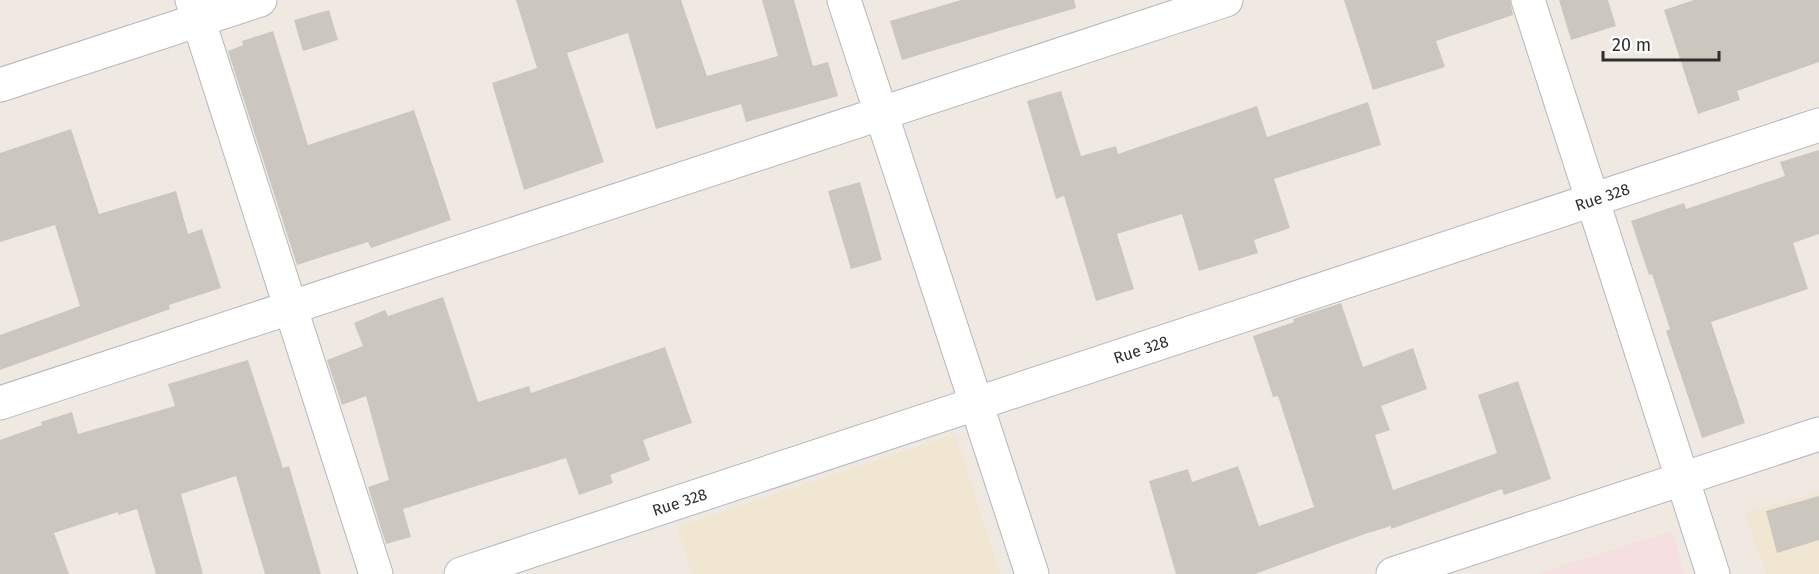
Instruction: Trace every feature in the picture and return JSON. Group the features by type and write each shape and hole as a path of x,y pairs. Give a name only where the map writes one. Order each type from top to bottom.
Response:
{"street":[{"path":"0,85 195,10 260,0"},
{"path":"844,0 1032,574"},
{"path":"0,403 1226,0"},
{"path":"1528,0 1713,574"},
{"path":"195,10 376,574"},
{"name":"Rue 328","path":"462,574 1819,125"},
{"path":"1393,574 1819,434"}],"shaded area":[{"path":"955,434 1000,574 692,574 677,527"},
{"path":"1819,492 1819,574 1766,574 1745,513"},
{"path":"1672,531 1684,574 1536,574"}],"building":[{"path":"516,0 681,0 707,76 778,56 762,0 794,0 813,66 828,62 838,96 746,122 741,104 656,129 628,33 567,53 604,162 524,190 492,83 537,68"},
{"path":"961,0 1074,0 1076,8 902,60 890,21"},
{"path":"1344,0 1510,0 1513,15 1436,41 1445,67 1373,90"},
{"path":"1559,0 1608,0 1616,26 1571,40"},
{"path":"1694,0 1819,0 1819,62 1737,91 1740,100 1698,114 1664,10"},
{"path":"329,10 338,40 303,51 294,20"},
{"path":"273,31 308,145 414,110 451,220 371,248 368,242 297,265 228,51 243,45 242,41"},
{"path":"1061,91 1081,156 1116,146 1118,154 1257,106 1267,137 1368,102 1381,145 1274,179 1290,228 1254,240 1258,253 1199,271 1182,214 1117,234 1134,289 1096,301 1064,196 1056,199 1027,101"},
{"path":"71,129 99,214 176,191 188,234 202,229 221,288 169,305 170,309 0,370 0,335 80,306 55,225 0,242 0,153"},
{"path":"1819,150 1819,234 1793,243 1808,289 1711,322 1745,423 1702,438 1666,331 1670,329 1631,221 1684,203 1686,209 1785,176 1780,162"},
{"path":"860,182 882,260 851,269 828,191"},
{"path":"443,297 478,402 529,386 531,393 665,347 692,423 643,440 650,460 610,475 613,483 579,495 566,458 403,509 411,537 386,544 368,487 389,480 366,396 342,405 327,360 363,346 354,323 385,310 388,316"},
{"path":"1341,303 1363,367 1413,348 1427,389 1381,406 1390,430 1375,435 1393,490 1497,453 1478,395 1518,381 1551,479 1504,495 1502,489 1391,529 1391,526 1365,534 1255,574 1176,574 1149,481 1188,469 1192,482 1238,466 1259,526 1314,507 1278,396 1273,397 1253,336 1294,322 1293,319"},
{"path":"248,360 283,468 289,466 321,574 265,574 236,476 181,494 203,574 156,574 137,509 118,515 118,512 54,533 69,574 0,574 0,440 42,425 41,422 72,412 78,434 175,406 168,384"},
{"path":"1819,496 1819,540 1777,553 1766,511"}]}
